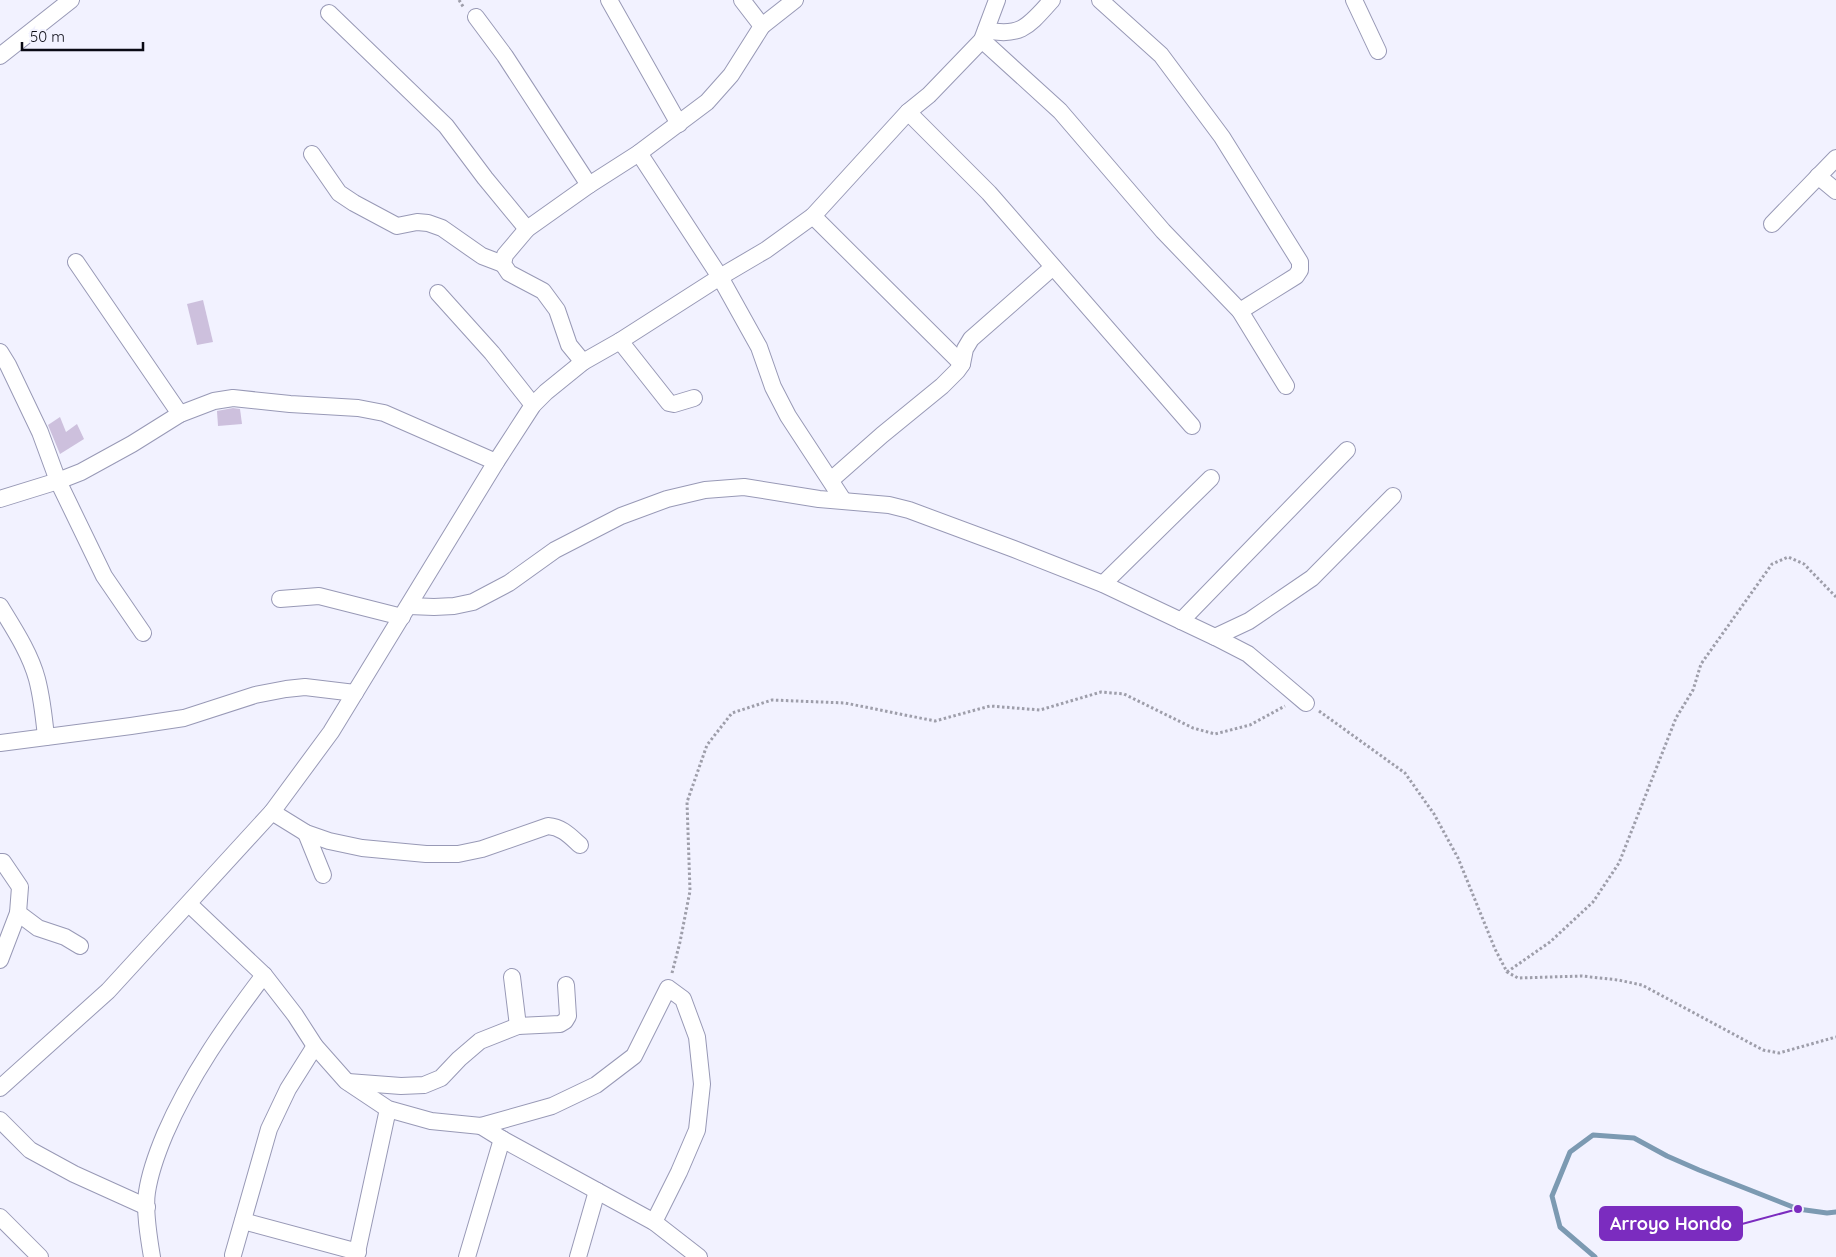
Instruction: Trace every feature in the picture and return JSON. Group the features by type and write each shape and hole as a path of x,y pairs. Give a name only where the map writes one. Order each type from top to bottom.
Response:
{"street":[{"path":"0,56 71,0"},
{"path":"609,0 679,124"},
{"path":"742,0 762,26"},
{"path":"503,264 505,254 527,229 589,185 639,153 707,102 721,88 762,26 795,0"},
{"path":"0,1088 108,991 272,812 315,755 355,693 496,462 534,405 546,392 583,362 766,250 813,216 908,112 929,95 984,35 997,0"},
{"path":"984,35 1013,32 1025,28 1052,0"},
{"path":"1100,0 1161,55 1222,137 1300,262 1300,270 1296,276 1240,311"},
{"path":"1354,0 1378,51"},
{"path":"329,13 446,126 527,229"},
{"path":"476,17 505,56 589,185"},
{"path":"984,35 1060,111 1163,231 1240,311 1286,386"},
{"path":"908,112 989,193 1192,426"},
{"path":"639,153 720,277 759,347 773,387 788,416 843,500"},
{"path":"312,154 339,193 354,203 397,226 417,222 428,223 442,228 482,256 503,264 509,273 543,291 557,310 569,345 583,362"},
{"path":"1772,224 1836,158"},
{"path":"1818,176 1836,191"},
{"path":"813,216 962,364"},
{"path":"76,262 180,414"},
{"path":"831,480 942,386 962,364 965,349 970,339 1053,267"},
{"path":"438,294 492,353 534,405"},
{"path":"620,341 669,403 674,404 694,398"},
{"path":"0,352 40,432 58,481 104,576 142,633"},
{"path":"0,499 81,472 132,444 180,414 214,401 232,398 358,408 384,413 496,462"},
{"path":"1181,622 1347,450"},
{"path":"1104,584 1211,478"},
{"path":"280,599 319,596 405,611 473,602 509,583 555,550 622,516 667,500 705,490 744,488 819,499 889,505 909,510 1104,584 1248,654 1306,702"},
{"path":"1215,637 1249,621 1312,578 1393,496"},
{"path":"0,606 20,640 37,677 43,704 46,737"},
{"path":"0,742 184,718 255,695 286,689 305,687 355,693"},
{"path":"272,812 306,833 329,841 362,848 426,854 458,854 482,849 548,826 556,826 580,845"},
{"path":"306,833 323,875"},
{"path":"0,862 3,862 20,887 18,913 0,960"},
{"path":"189,904 264,975 295,1015 315,1046 346,1082 388,1109 431,1121 481,1126 552,1106 596,1085 634,1056 668,988 683,999 697,1038 702,1084 697,1130 654,1222"},
{"path":"18,913 38,928 65,937 80,946"},
{"path":"152,1257 146,1194 152,1168 175,1111 207,1054 264,975"},
{"path":"512,977 518,1026"},
{"path":"346,1082 401,1086 424,1085 441,1078 480,1041 518,1026 560,1024 565,1021 568,1016 566,985"},
{"path":"234,1255 270,1129 288,1089 315,1046"},
{"path":"243,1221 357,1254 388,1109"},
{"path":"0,1120 30,1150 74,1174 147,1207"},
{"path":"481,1126 654,1222 699,1257"},
{"path":"467,1257 502,1139"},
{"path":"578,1257 597,1191"},
{"path":"0,1218 40,1257"}],"path":[{"path":"1507,972 1550,942 1593,902 1614,870 1676,718 1692,690 1701,664 1772,564 1788,557 1804,564 1836,597"},
{"path":"668,988 680,942 690,891 688,802 708,745 732,713 772,700 845,703 935,721 990,706 1040,710 1101,692 1124,694 1193,728 1215,734 1250,725 1283,706 1306,702 1405,773 1434,814 1458,858 1507,972 1518,978 1582,976 1642,985 1763,1050 1779,1053 1836,1037"}],"building":[{"path":"203,300 213,342 197,345 187,304"},
{"path":"233,408 240,409 242,424 218,426 217,411"},
{"path":"60,417 66,432 77,424 84,439 60,454 48,425"}],"waterway":[{"path":"1595,1257 1560,1227 1552,1196 1570,1152 1593,1135 1634,1138 1667,1156 1699,1170 1798,1209 1827,1213 1836,1212"}],"place":[{"name":"Arroyo Hondo","path":"1798,1209"}]}
